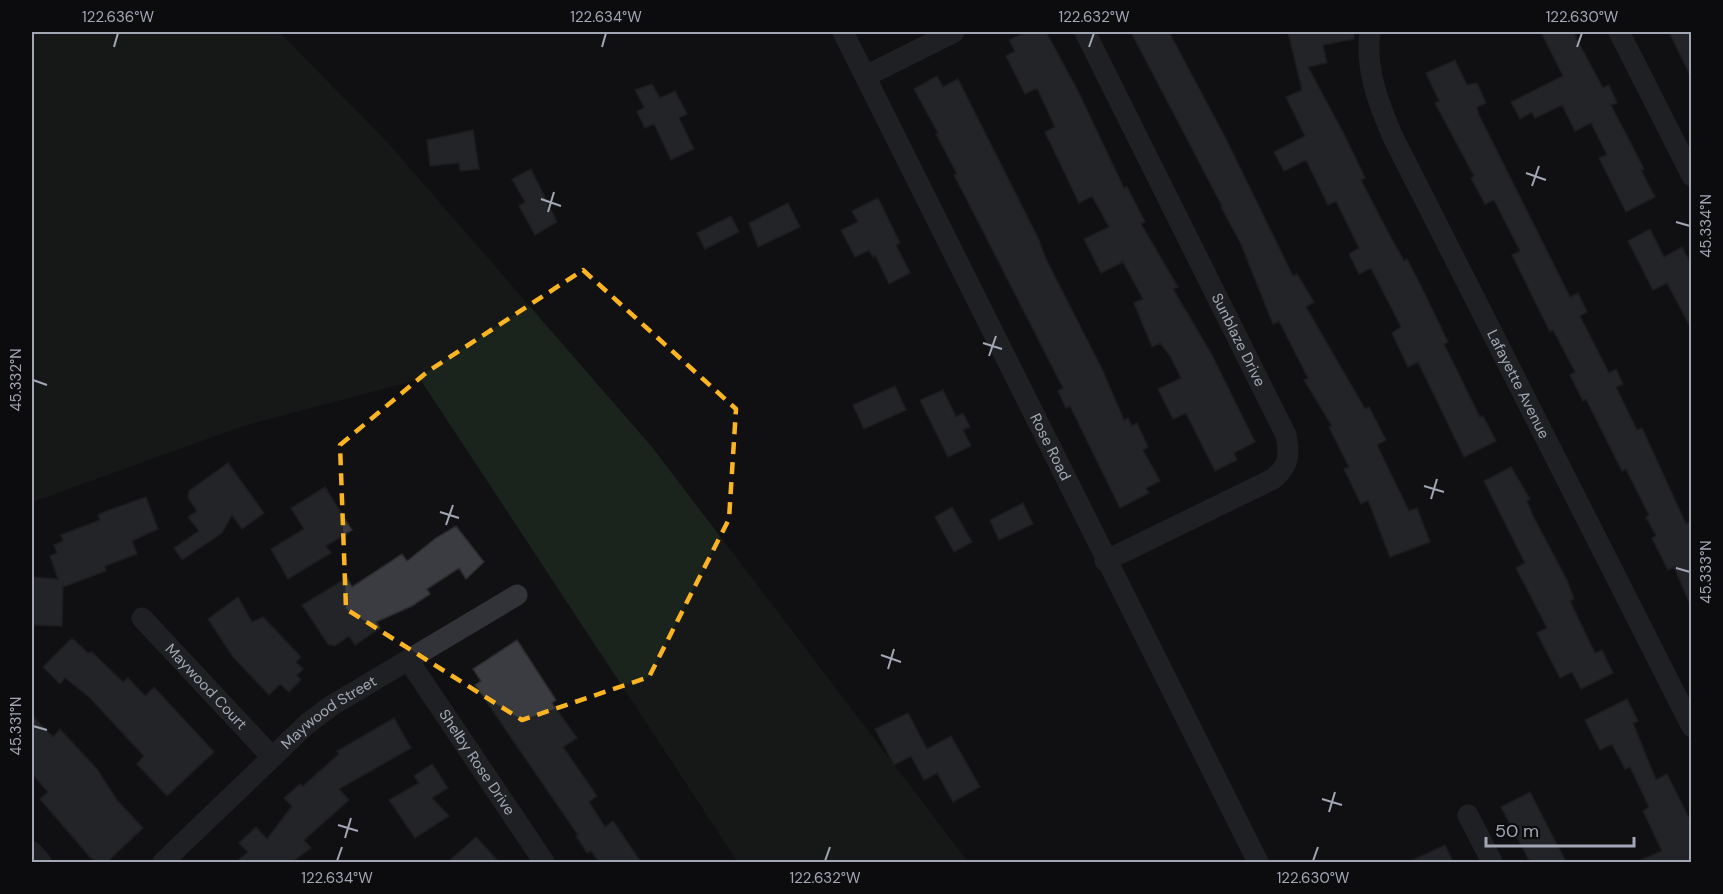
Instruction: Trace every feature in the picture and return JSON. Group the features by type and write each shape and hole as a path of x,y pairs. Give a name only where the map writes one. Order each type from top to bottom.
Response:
{"street":[{"name":"Rose Road","path":"843,32 1105,561 1258,862"},
{"path":"866,76 954,32"},
{"name":"Sunblaze Drive","path":"1085,32 1286,435 1289,449 1288,461 1282,472 1272,479 1105,561"},
{"name":"Lafayette Avenue","path":"1370,32 1370,58 1374,89 1392,135 1692,727"},
{"path":"1619,32 1692,176"},
{"name":"Maywood Street","path":"163,862 272,756 331,706 517,595"},
{"name":"Maywood Court","path":"142,618 272,756"},
{"name":"Shelby Rose Drive","path":"409,661 544,862"},
{"path":"1468,815 1492,862"},
{"path":"32,852 41,862"}],"highlighted area":[{"path":"583,270 736,409 729,519 649,677 522,720 346,609 340,445 427,372"}],"shaded area":[{"path":"32,32 279,32 387,142 652,447 968,862 738,862 420,379 243,426 32,502"}],"building":[{"path":"1026,32 1046,32 1079,93 1124,188 1127,187 1145,222 1141,224 1178,287 1173,289 1211,353 1255,442 1234,453 1237,460 1215,471 1186,413 1173,419 1158,389 1181,378 1170,356 1160,343 1152,347 1134,303 1143,299 1123,262 1101,273 1084,239 1109,227 1092,196 1079,203 1045,132 1055,127 1037,88 1025,94 1006,56 1015,51 1009,40"},
{"path":"1131,32 1169,32 1225,137 1293,276 1297,274 1314,302 1306,307 1365,409 1369,407 1386,440 1377,445 1409,511 1417,508 1430,542 1390,557 1368,500 1361,504 1344,469 1349,467 1329,427 1332,426 1304,380 1308,378 1279,321 1273,324 1241,244"},
{"path":"1288,32 1354,32 1354,39 1323,45 1327,63 1308,67 1365,178 1361,180 1404,261 1407,259 1421,286 1448,342 1444,344 1480,417 1483,416 1496,441 1464,457 1418,362 1408,367 1392,333 1401,327 1371,268 1359,274 1349,254 1359,248 1336,201 1328,205 1306,160 1284,171 1274,152 1305,136 1286,97 1302,90"},
{"path":"1541,32 1573,32 1603,88 1609,85 1617,103 1611,105 1644,169 1641,170 1655,197 1626,212 1599,158 1607,155 1591,123 1575,131 1562,105 1535,118 1532,112 1520,119 1511,102 1563,76"},
{"path":"1669,32 1692,32 1692,79"},
{"path":"1455,60 1467,85 1477,83 1486,103 1477,107 1479,115 1570,297 1578,293 1587,312 1580,316 1609,373 1616,369 1623,384 1616,387 1637,430 1642,428 1686,524 1692,521 1692,609 1674,567 1668,570 1652,538 1656,536 1646,517 1649,515 1626,469 1622,471 1586,399 1583,401 1570,375 1575,372 1553,330 1550,332 1512,255 1520,251 1494,200 1485,204 1471,178 1474,176 1435,103 1439,101 1426,73"},
{"path":"937,76 943,87 958,79 1103,371 1124,420 1128,418 1132,426 1137,423 1148,447 1143,450 1160,481 1146,488 1149,493 1120,508 1070,406 1066,408 1058,391 1063,388 954,175 957,174 936,134 938,133 914,89"},
{"path":"652,84 660,98 675,91 687,114 679,118 694,149 671,160 654,124 645,128 637,112 644,107 635,90"},
{"path":"473,130 479,169 460,171 459,163 430,166 427,140"},
{"path":"531,169 557,222 535,235 519,206 525,202 512,179"},
{"path":"878,198 900,243 896,245 910,273 889,284 875,255 873,257 869,250 855,257 841,230 858,222 852,211"},
{"path":"788,203 800,227 758,247 749,223"},
{"path":"731,216 739,232 705,249 697,233"},
{"path":"1650,229 1664,257 1682,247 1692,266 1692,330 1667,283 1653,290 1628,241"},
{"path":"895,386 906,410 864,429 853,405"},
{"path":"943,390 956,417 963,413 970,427 963,430 971,446 948,457 920,400"},
{"path":"228,463 264,513 242,529 232,515 222,533 182,560 174,548 199,531 188,517 197,511 188,498 189,491"},
{"path":"1511,467 1530,499 1527,501 1533,516 1567,580 1574,599 1570,601 1595,653 1602,650 1613,673 1581,689 1572,672 1560,678 1537,633 1547,628 1516,568 1525,563 1484,481"},
{"path":"325,487 352,530 326,546 331,553 288,579 271,549 304,529 291,508"},
{"path":"146,497 158,529 132,541 137,554 105,566 106,571 63,587 62,626 32,625 32,577 58,579 50,556 57,553 54,545 63,541 61,535 100,520 98,515 109,510"},
{"path":"1023,503 1033,524 999,540 990,520"},
{"path":"952,507 972,542 954,552 935,517"},
{"path":"456,526 484,562 466,579 459,568 427,589 430,594 412,606 376,622 380,628 355,645 349,636 335,646 328,644 302,605 347,578 352,587 402,554 407,561 436,538"},
{"path":"238,597 252,622 263,617 301,657 296,662 303,669 297,675 301,680 289,692 280,684 269,695 233,657 208,619"},
{"path":"72,638 88,653 92,652 123,682 128,678 145,696 154,687 214,752 167,796 137,764 144,756 89,697 65,678 60,684 43,667"},
{"path":"517,640 556,700 552,703 577,738 563,747 597,796 589,802 605,827 613,821 641,862 599,862 591,851 587,853 576,836 578,835 475,685 481,681 473,669"},
{"path":"1627,699 1638,721 1633,723 1656,780 1667,774 1692,824 1692,862 1636,862 1662,851 1643,811 1649,807 1630,767 1625,769 1612,744 1600,750 1585,720"},
{"path":"908,713 927,749 951,736 980,787 953,802 937,773 924,780 911,756 894,765 875,729"},
{"path":"32,715 53,737 60,729 97,769 117,800 143,828 107,862 97,862 90,857 40,799 48,792 32,774"},
{"path":"394,718 411,748 339,789 349,800 304,840 311,848 292,862 236,862 248,852 239,843 256,827 267,839 292,806 284,798 300,784 303,786 339,754 337,751"},
{"path":"432,764 448,788 432,798 449,816 415,838 389,800 419,783 414,776"},
{"path":"1530,792 1566,862 1530,862 1501,807"},
{"path":"476,837 499,862 448,862"},
{"path":"1445,845 1453,862 1409,862"}]}
